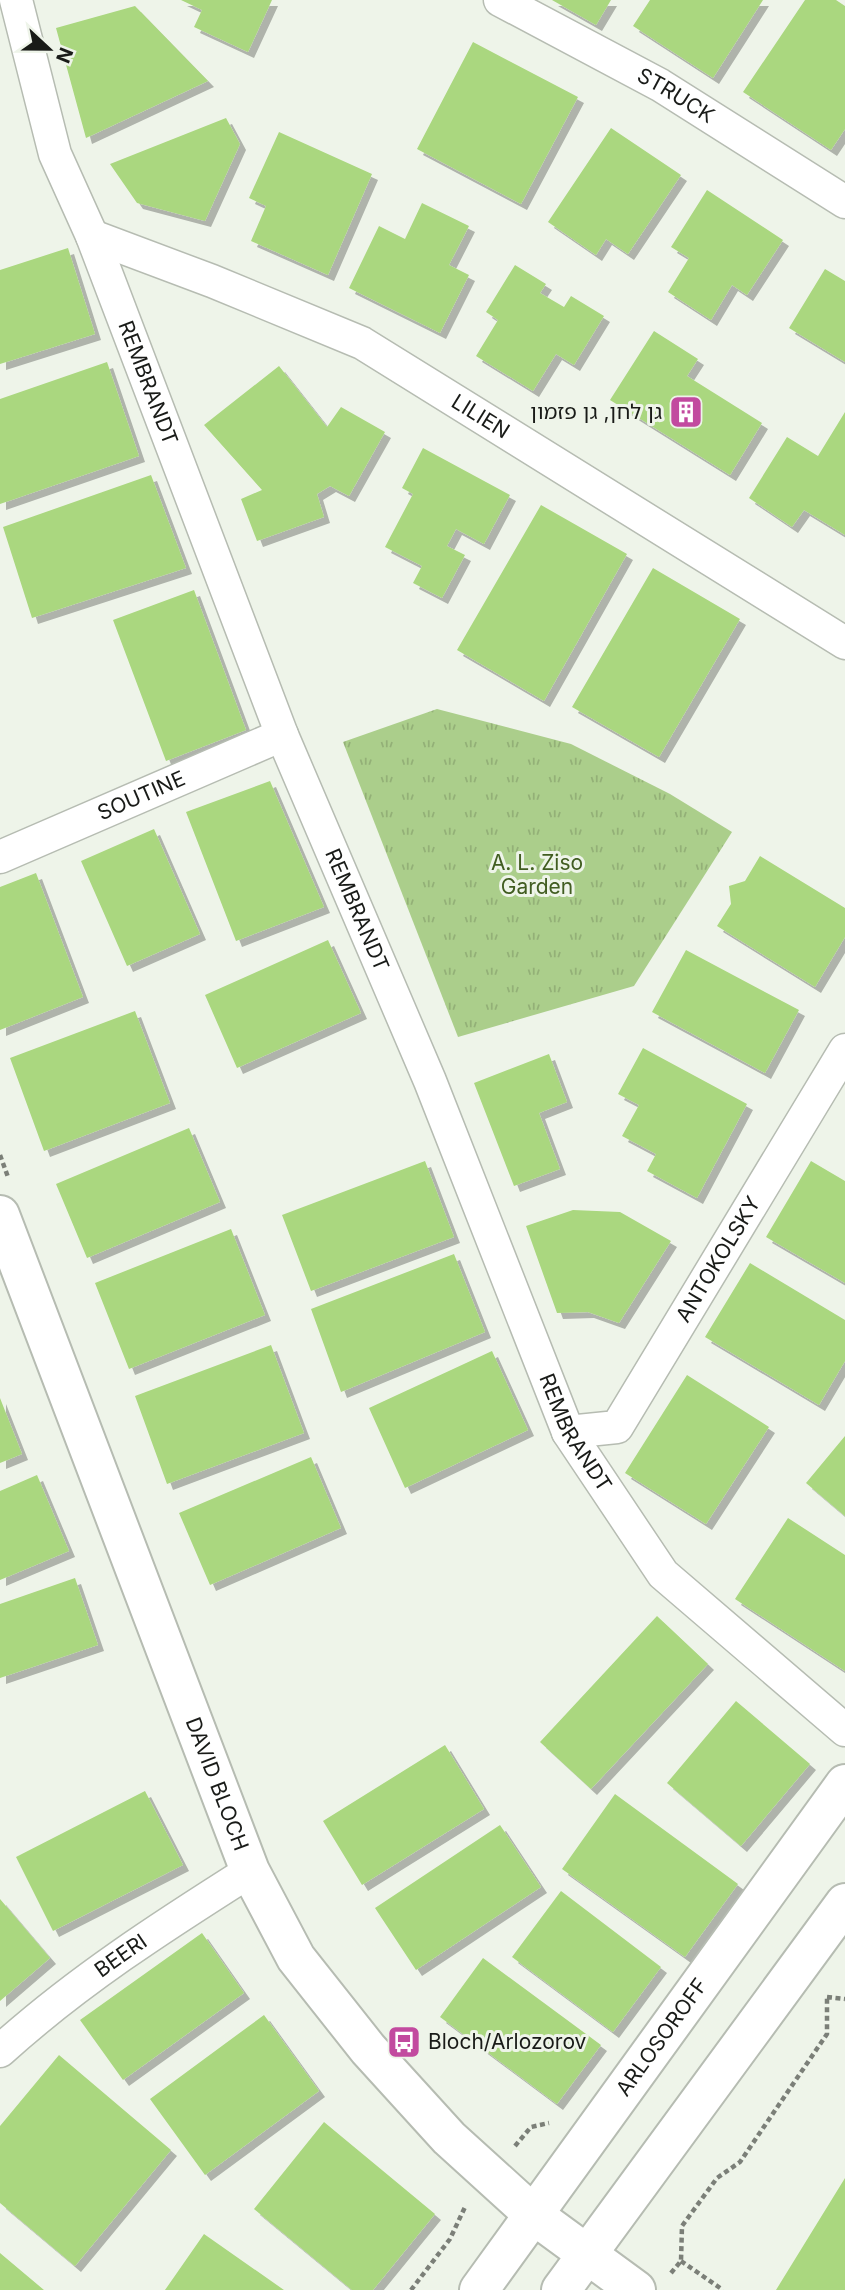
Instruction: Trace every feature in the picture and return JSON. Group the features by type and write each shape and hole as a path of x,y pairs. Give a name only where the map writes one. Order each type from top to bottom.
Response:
{"street":[{"name":"REMBRANDT","path":"16,0 55,154 92,236 282,735 430,1081 568,1432 663,1574 845,1730"},
{"name":"STRUCK","path":"500,0 660,85 845,202"},
{"name":"LILIEN","path":"92,236 212,281 362,343 845,643"},
{"name":"SOUTINE","path":"0,857 282,735"},
{"name":"ANTOKOLSKY","path":"568,1432 617,1427 845,1050"},
{"name":"DAVID BLOCH","path":"0,1215 250,1871 296,1958 368,2049 449,2138 535,2216 587,2255 651,2285"},
{"name":"ARLOSOROFF","path":"479,2290 845,1784"},
{"name":"BEERI","path":"0,2051 74,1990 162,1926 250,1871"},
{"path":"561,2290 836,1915"}],"path":[{"path":"651,2285 681,2261 682,2226 717,2178 740,2162 827,2034 836,1915"},
{"path":"681,2261 723,2290"}],"green space":[{"name":"A. L. Ziso Garden","path":"437,709 571,744 670,794 732,832 634,986 458,1037 343,742"}],"building":[{"path":"181,0 272,0 248,52 194,27 202,10"},
{"path":"552,0 611,0 596,25"},
{"path":"650,0 763,0 713,78 633,26"},
{"path":"805,0 836,0 845,6 845,129 831,150 743,92"},
{"path":"135,6 208,81 86,138 56,28"},
{"path":"473,42 578,97 521,204 417,149"},
{"path":"226,118 240,144 205,221 137,203 110,164"},
{"path":"611,128 681,175 628,254 606,239 596,255 548,222"},
{"path":"279,132 372,174 328,275 251,241 266,206 249,198"},
{"path":"707,190 783,240 747,295 732,285 711,320 668,292 689,258 671,247"},
{"path":"422,203 469,226 449,265 469,275 440,333 349,288 379,226 405,239"},
{"path":"68,248 95,334 0,364 0,270"},
{"path":"515,265 546,284 540,293 564,307 571,296 604,316 574,365 556,354 533,391 476,356 498,320 486,312"},
{"path":"825,269 845,281 845,362 789,328"},
{"name":"גן לחן, גן פזמון","path":"654,331 698,359 687,376 762,423 730,475 610,400"},
{"path":"107,362 139,456 0,504 0,399"},
{"path":"279,366 327,427 341,407 385,432 349,496 330,486 317,494 324,517 257,541 241,499 262,490 204,425"},
{"path":"845,412 845,535 804,510 792,527 749,498 787,437 818,456"},
{"path":"423,448 510,495 484,544 456,529 447,546 465,555 442,598 413,583 422,566 385,547 413,494 402,488"},
{"path":"151,475 186,568 32,618 3,527"},
{"path":"541,505 627,554 544,701 457,650"},
{"path":"653,568 740,619 659,757 572,707"},
{"path":"194,590 246,730 166,761 113,620"},
{"path":"270,781 324,907 236,941 186,812"},
{"path":"154,829 200,934 127,966 81,861"},
{"path":"760,856 845,908 845,937 815,987 717,926 731,904 729,886 745,881"},
{"path":"36,873 83,997 0,1030 0,887"},
{"path":"328,940 361,1013 237,1068 205,995"},
{"path":"686,950 799,1010 765,1073 652,1012"},
{"path":"135,1011 170,1103 44,1151 10,1058"},
{"path":"643,1048 747,1104 697,1198 647,1171 656,1154 622,1136 639,1105 618,1094"},
{"path":"549,1054 567,1102 539,1113 560,1169 514,1186 474,1083"},
{"path":"189,1128 220,1202 87,1258 56,1184"},
{"path":"425,1161 454,1237 311,1291 282,1215"},
{"path":"811,1161 845,1181 845,1283 766,1237"},
{"path":"573,1210 620,1212 671,1241 619,1323 588,1312 557,1313 526,1226"},
{"path":"231,1229 265,1315 129,1369 95,1283"},
{"path":"454,1254 485,1332 341,1392 311,1309"},
{"path":"750,1263 845,1320 845,1361 819,1405 705,1337"},
{"path":"271,1345 304,1433 167,1484 135,1396"},
{"path":"492,1351 528,1430 405,1488 369,1408"},
{"path":"687,1375 769,1427 706,1524 625,1473"},
{"path":"0,1398 22,1454 0,1463"},
{"path":"845,1436 845,1516 806,1483"},
{"path":"311,1457 341,1528 210,1585 179,1513"},
{"path":"37,1475 69,1551 0,1580 0,1491"},
{"path":"788,1518 845,1555 845,1671 735,1599"},
{"path":"75,1578 98,1645 0,1678 0,1604"},
{"path":"657,1616 708,1664 591,1789 540,1742"},
{"path":"736,1701 810,1764 741,1846 667,1783"},
{"path":"445,1745 484,1809 362,1885 323,1821"},
{"path":"145,1791 183,1865 53,1931 16,1857"},
{"path":"615,1794 738,1884 685,1957 562,1869"},
{"path":"500,1825 541,1887 416,1970 375,1908"},
{"path":"561,1891 661,1967 613,2032 512,1957"},
{"path":"0,1899 50,1958 0,2001"},
{"path":"202,1933 244,1993 123,2080 80,2020"},
{"path":"483,1958 601,2045 557,2104 440,2017"},
{"path":"264,2015 319,2091 205,2175 150,2099"},
{"path":"59,2055 171,2150 75,2266 0,2203 0,2126"},
{"path":"324,2122 435,2214 373,2290 352,2290 254,2209"},
{"path":"845,2178 845,2290 776,2290"},
{"path":"204,2234 284,2290 165,2290"},
{"path":"0,2253 44,2290 0,2290"}],"place":[{"name":"גן לחן, גן פזמון","path":"686,412"},
{"name":"Bloch/Arlozorov","path":"404,2042"}]}
